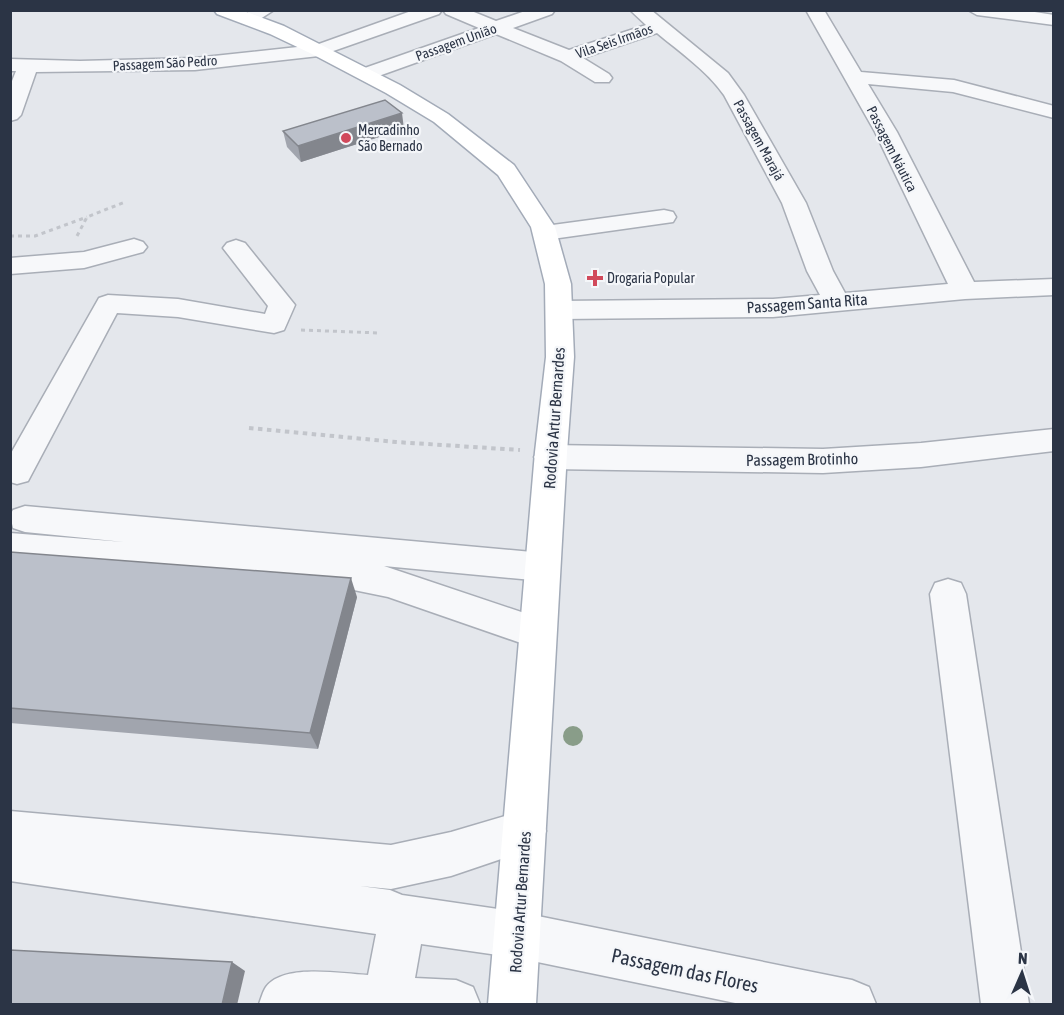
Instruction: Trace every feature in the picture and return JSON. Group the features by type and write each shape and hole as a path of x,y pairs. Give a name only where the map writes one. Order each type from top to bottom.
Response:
{"main road":[{"name":"Rodovia Artur Bernardes","path":"245,13 366,74 441,118 506,170 536,212 545,233 558,284 560,357 551,454 512,1005"}],"street":[{"name":"Passagem São Pedro","path":"19,66 195,64 319,50 433,10"},
{"name":"Vila Seis Irmãos","path":"452,10 493,29 568,57 602,78"},
{"name":"Passagem União","path":"366,74 546,10"},
{"name":"Passagem Marajá","path":"639,10 721,76 734,95 794,203 820,272 836,302"},
{"name":"Passagem Náutica","path":"815,10 886,132 965,291"},
{"path":"976,10 1053,20"},
{"name":"Vila Seis Irmãos","path":"568,57 661,26"},
{"path":"10,115 19,66"},
{"path":"852,76 954,86 1053,112"},
{"path":"545,233 664,217"},
{"path":"10,266 63,263 134,247"},
{"path":"17,472 108,304 178,308 274,324 282,305 236,248"},
{"name":"Passagem Santa Rita","path":"560,310 774,308 965,291 1053,287"},
{"name":"Passagem Brotinho","path":"551,454 824,461 932,454 1053,440"},
{"path":"18,533 543,567"},
{"path":"18,533 344,573 388,582 538,633"},
{"path":"948,594 1005,1005"},
{"path":"10,859 391,867 451,854 525,831"},
{"path":"10,832 171,864"},
{"name":"Passagem das Flores","path":"171,864 390,913 402,918 518,935 852,1005"},
{"path":"387,1002 402,918"},
{"path":"284,1005 290,998 298,995 456,1005"}],"path":[{"path":"10,236 34,236 125,202"},
{"path":"63,263 87,217"},
{"path":"274,324 289,329 380,333"},
{"path":"249,428 551,454"}],"building":[{"path":"385,100 402,113 298,146 283,131"},
{"path":"10,552 351,578 310,733 10,708"},
{"path":"10,950 232,962 222,1005 10,1005"}],"place":[{"name":"Mercadinho São Bernado","path":"346,138"},
{"name":"Drogaria Popular","path":"595,278"}]}
